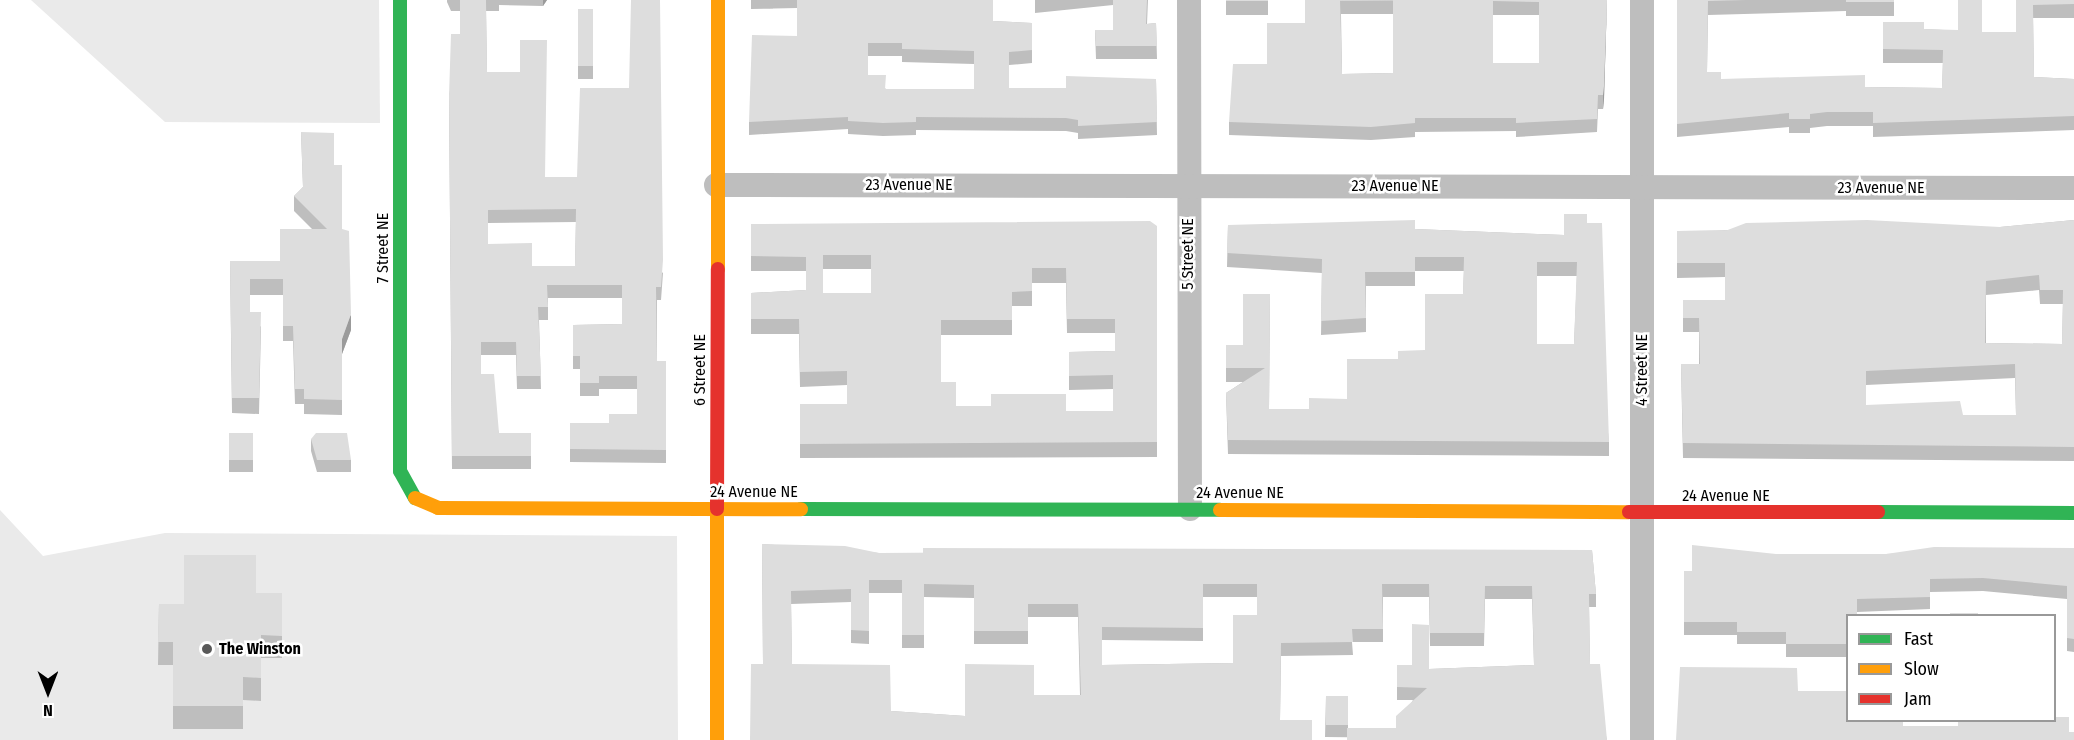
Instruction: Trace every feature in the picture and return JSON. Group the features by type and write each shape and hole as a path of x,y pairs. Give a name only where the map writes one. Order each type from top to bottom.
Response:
{"street":[{"name":"7 Street NE","path":"399,0 400,471 409,495"},
{"name":"6 Street NE","path":"717,740 718,0"},
{"name":"5 Street NE","path":"1189,0 1190,509"},
{"name":"4 Street NE","path":"1642,0 1642,740"},
{"name":"23 Avenue NE","path":"716,185 2074,188"},
{"name":"24 Avenue NE","path":"409,495 438,508 2074,513"}],"shaded area":[{"path":"31,0 379,0 380,123 165,122"},
{"path":"0,510 43,556 165,533 677,536 678,740 0,740"}],"building":[{"path":"460,0 486,0 487,72 520,72 520,40 547,40 545,177 577,177 580,88 629,88 631,0 660,0 663,260 661,287 656,287 657,361 666,361 666,450 570,449 570,423 609,423 609,414 637,414 637,376 599,376 599,383 580,383 580,356 573,356 573,325 622,324 622,285 547,285 548,307 538,307 541,376 517,376 516,342 481,342 481,374 494,374 499,433 531,433 531,456 452,456 449,96 451,34 460,34","holes":["576,209 575,266 532,266 532,243 488,244 488,210"]},
{"path":"797,0 993,0 993,21 1032,23 1032,50 1009,52 1009,88 1066,88 1066,76 1156,79 1157,122 1078,126 1078,120 1066,118 916,117 916,122 883,123 848,121 848,117 749,122 752,35 797,36","holes":["868,43 902,43 902,49 974,51 974,89 885,89 886,75 868,75"]},
{"path":"1113,0 1147,0 1146,24 1156,23 1157,46 1096,46 1095,30 1113,30"},
{"path":"1268,0 1268,1 1226,1"},
{"path":"1305,0 1340,0 1342,74 1393,73 1393,0 1607,0 1604,86 1603,95 1598,95 1597,119 1516,123 1516,118 1415,118 1415,123 1371,127 1229,122 1233,64 1267,64 1267,23 1305,23","holes":["1493,1 1539,2 1539,63 1493,63"]},
{"path":"1677,0 1746,0 1708,1 1707,72 1721,72 1721,79 1865,75 1865,87 1942,88 1943,50 1883,49 1883,22 1924,22 1924,29 1958,30 1958,0 1982,0 1982,32 2016,32 2016,0 2074,0 2074,4 2033,5 2034,77 2074,79 2074,116 1873,123 1873,112 1827,112 1810,114 1810,119 1789,119 1789,113 1677,124"},
{"path":"1846,0 1894,0 1894,2 1846,2"},
{"path":"578,9 593,9 593,66 578,66"},
{"path":"301,132 334,133 334,165 342,165 342,229 349,231 351,314 342,339 342,400 304,399 304,389 295,389 293,326 283,326 283,279 250,279 250,312 261,312 259,398 232,398 230,261 280,261 280,229 327,229 294,196 303,187"},
{"path":"1564,214 1587,214 1587,223 1602,223 1609,442 1228,440 1226,393 1265,368 1226,368 1226,345 1243,345 1243,294 1270,294 1269,409 1309,409 1309,398 1347,399 1347,359 1398,359 1398,351 1425,350 1425,294 1463,294 1464,257 1415,257 1415,272 1365,272 1366,318 1321,321 1322,259 1227,253 1228,225 1415,220 1415,229 1564,235","holes":["1537,262 1577,262 1574,344 1537,344"]},
{"path":"1867,220 2000,227 2074,220 2074,447 1683,443 1681,364 1700,364 1699,318 1683,318 1683,300 1725,300 1725,263 1677,263 1677,231 1725,231 1746,223","holes":["2039,275 2040,290 2063,290 2062,344 1985,343 1986,281","2015,364 2016,415 1963,415 1960,401 1866,405 1866,371"]},
{"path":"1150,221 1157,226 1157,442 800,444 800,404 847,404 847,371 800,372 799,319 751,319 751,293 806,290 806,257 751,256 751,224","holes":["823,255 871,255 871,293 823,293","1032,268 1066,268 1067,319 1115,319 1115,351 1069,352 1069,376 1113,375 1113,411 1066,411 1066,394 991,394 991,406 956,406 956,382 941,382 941,320 1012,320 1012,292 1032,291"]},
{"path":"229,433 253,433 253,460 229,460"},
{"path":"316,433 347,433 351,460 317,460 311,439"},
{"path":"762,544 845,546 879,553 923,553 923,548 1592,550 1596,594 1589,594 1590,664 1600,664 1607,740 1347,740 1347,728 1396,728 1396,716 1427,688 1397,687 1397,665 1412,665 1412,624 1429,625 1429,669 1534,665 1532,586 1485,586 1484,633 1430,633 1429,584 1382,584 1383,629 1352,629 1353,642 1281,643 1280,720 1312,720 1312,740 750,740 751,664 763,664","holes":["869,580 902,580 902,635 924,635 924,584 974,585 974,631 1028,631 1028,604 1078,604 1081,695 1034,695 1034,665 965,664 965,716 891,711 890,665 792,664 791,591 851,589 851,630 869,631","1203,584 1257,584 1257,615 1233,615 1233,663 1102,665 1102,627 1203,628"]},
{"path":"1692,545 1776,554 1886,554 1934,547 2074,548 2074,639 2067,638 2067,586 1983,578 1930,579 1930,597 1857,599 1857,614 1846,614 1846,644 1786,644 1786,632 1737,632 1737,622 1684,622 1684,571 1692,571"},
{"name":"The Winston","path":"184,555 256,555 256,593 282,593 282,636 261,635 261,678 243,677 243,706 173,706 173,642 158,642 159,604 184,604"},
{"path":"1950,613 1978,614 1950,614"},
{"path":"1680,667 1797,668 1798,691 1846,691 1846,722 1903,722 1903,726 1958,726 1958,722 2056,722 2056,717 2069,717 2069,732 2074,732 2074,740 1676,740"},
{"path":"1326,696 1348,696 1348,725 1326,725"}],"traffic: fast":[{"path":"400,0 400,471 415,498"},
{"path":"801,509 1220,510"},
{"path":"1878,512 2074,513"}],"traffic: slow":[{"path":"718,0 718,269"},
{"path":"415,498 438,508 801,509"},
{"path":"717,509 717,740"},
{"path":"1220,510 1629,512"}],"traffic: jam":[{"path":"717,509 718,269"},
{"path":"1629,512 1878,512"}],"place":[{"name":"The Winston","path":"207,649"}]}
